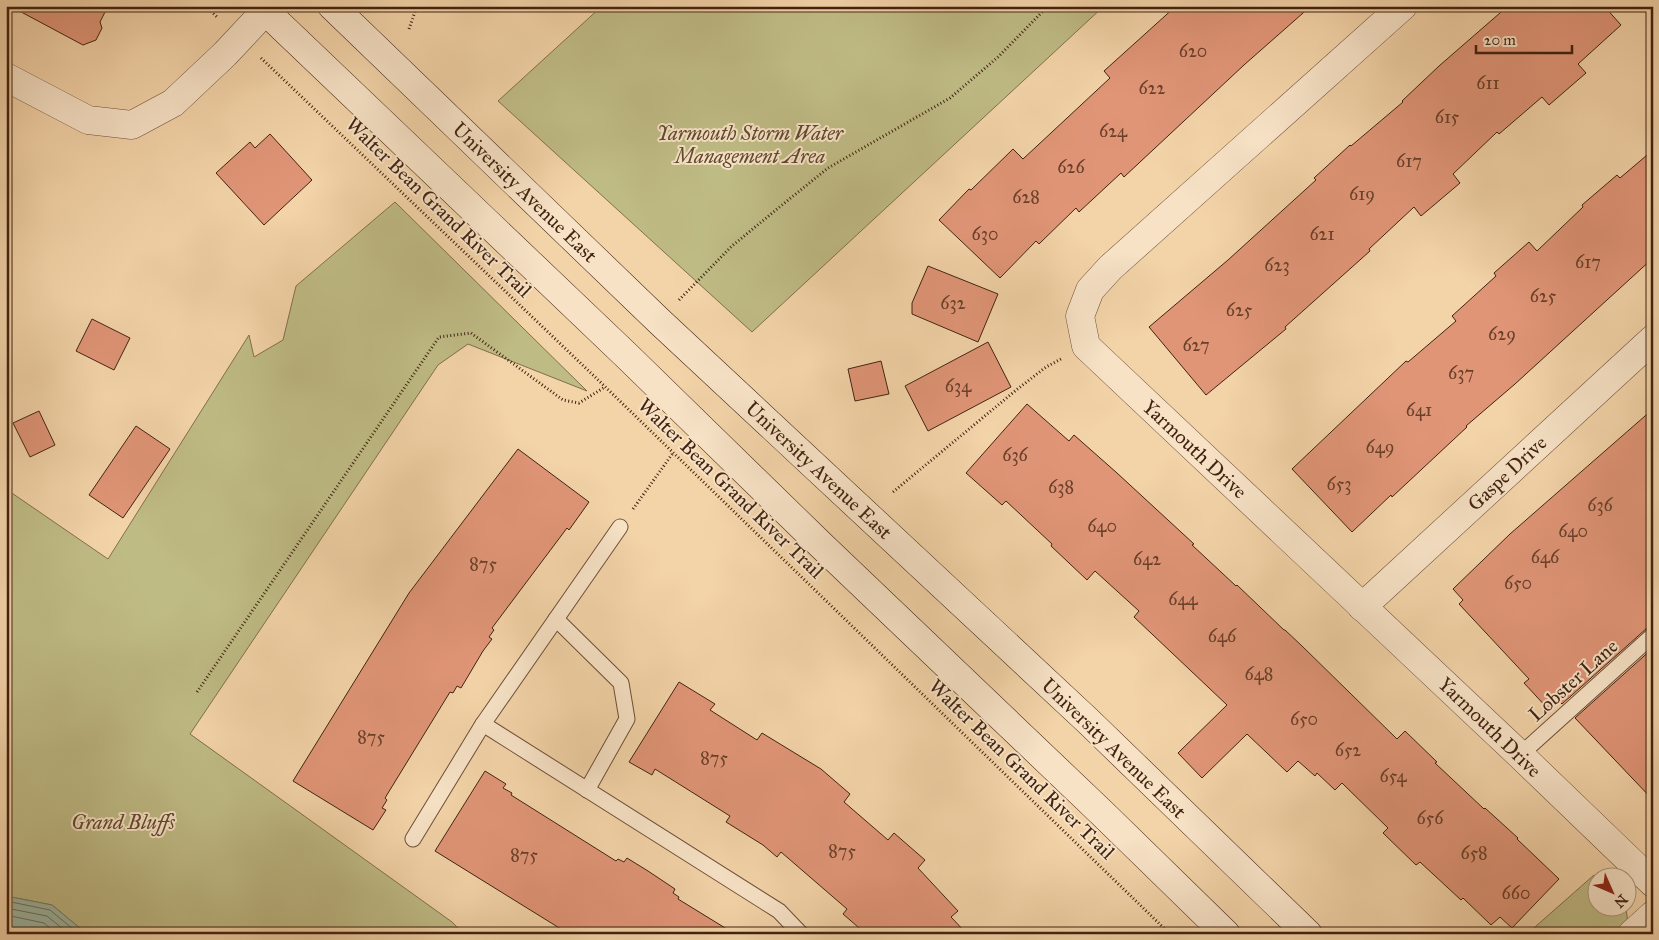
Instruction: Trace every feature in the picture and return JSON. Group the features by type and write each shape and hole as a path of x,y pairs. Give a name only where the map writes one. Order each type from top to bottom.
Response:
{"main road":[{"name":"University Avenue East","path":"332,6 660,321 1088,722 1308,934"},
{"path":"1086,346 1080,316 1090,290 1110,268 1403,6"},
{"path":"6,77 88,120 132,125 173,103 224,54 265,8 1226,934"},
{"name":"Gaspe Drive","path":"1362,607 1653,339"},
{"name":"Yarmouth Drive","path":"1086,346 1653,883"},
{"path":"1632,934 1653,915"}],"lane":[{"path":"413,839 483,724 620,527"},
{"path":"556,619 621,683 626,719 586,790"},
{"name":"Lobster Lane","path":"1520,755 1653,635"},
{"path":"483,724 779,911 801,934"}],"path":[{"path":"409,29 417,6"},
{"path":"678,301 732,246 828,168 950,98 998,57 1048,6"},
{"name":"Walter Bean Grand River Trail","path":"269,65 1170,934"},
{"path":"197,692 439,337 470,333 563,400 579,403 606,388"},
{"path":"893,492 1046,367 1086,346"},
{"path":"620,527 673,453"}],"green space":[{"name":"Yarmouth Storm Water Management Area","path":"602,6 1104,6 752,332 498,101"},
{"name":"Grand Bluffs","path":"395,202 587,391 468,344 438,365 190,734 452,922 464,934 87,934 52,905 6,896 6,489 108,559 249,335 254,357 283,340 296,286"},
{"path":"1586,882 1586,918 1627,918 1628,924 1617,934 1527,934"}],"water":[{"path":"6,896 52,905 87,934 6,934"}],"building":[{"path":"10,6 108,6 100,22 102,28 96,40 83,45"},
{"path":"1176,6 1311,6 1244,65 1124,177 1121,173 1079,212 1076,208 1039,244 1036,241 1000,278 939,220 969,189 971,190 1013,149 1023,159 1110,78 1104,71"},
{"path":"1508,6 1604,6 1621,25 1578,64 1586,73 1549,105 1542,97 1499,134 1497,132 1453,174 1460,183 1421,216 1414,207 1369,249 1370,251 1285,327 1286,329 1206,395 1149,327 1228,260 1316,180 1314,178 1350,145 1403,102 1439,66"},
{"path":"270,134 312,180 264,225 216,173 250,142 255,148"},
{"path":"1653,150 1653,258 1515,384 1466,426 1392,497 1391,495 1352,532 1292,469 1406,361 1408,362 1456,321 1452,316 1496,276 1494,273 1529,242 1537,251 1583,207 1582,205 1617,175 1620,178"},
{"path":"928,266 998,294 978,342 912,314 912,303"},
{"path":"92,319 130,338 114,370 76,351"},
{"path":"988,342 1011,387 928,431 905,386"},
{"path":"881,361 889,394 855,401 848,369"},
{"path":"1027,404 1069,441 1074,435 1117,473 1302,646 1397,739 1405,731 1437,762 1435,763 1518,838 1559,879 1512,928 1500,917 1491,925 1463,898 1461,900 1420,862 1416,865 1383,833 1388,828 1342,783 1335,790 1317,773 1315,776 1298,761 1287,772 1247,734 1202,778 1178,753 1227,705 1134,617 1139,611 1095,571 1087,580 1006,501 1002,505 966,473"},
{"path":"1653,409 1653,626 1647,628 1562,704 1559,701 1549,710 1524,683 1529,679 1459,604 1463,600 1453,589 1510,534"},
{"path":"39,411 55,445 30,457 13,423"},
{"path":"136,426 170,449 123,518 89,495"},
{"path":"518,449 589,502 569,530 567,528 492,628 494,630 489,637 492,639 461,688 457,686 453,693 450,692 385,798 387,800 382,808 386,810 373,830 293,781 409,593"},
{"path":"1653,648 1653,800 1575,718"},
{"path":"679,682 715,704 710,710 757,740 762,733 821,769 850,794 844,802 888,840 894,833 925,860 918,868 958,911 951,917 967,934 866,934 843,914 847,909 781,852 777,857 763,845 726,822 730,816 655,769 652,775 629,762"},
{"path":"485,771 506,784 503,788 512,793 511,795 616,861 618,859 624,862 627,858 648,871 675,889 673,893 679,897 678,899 735,934 569,934 435,851"}]}
